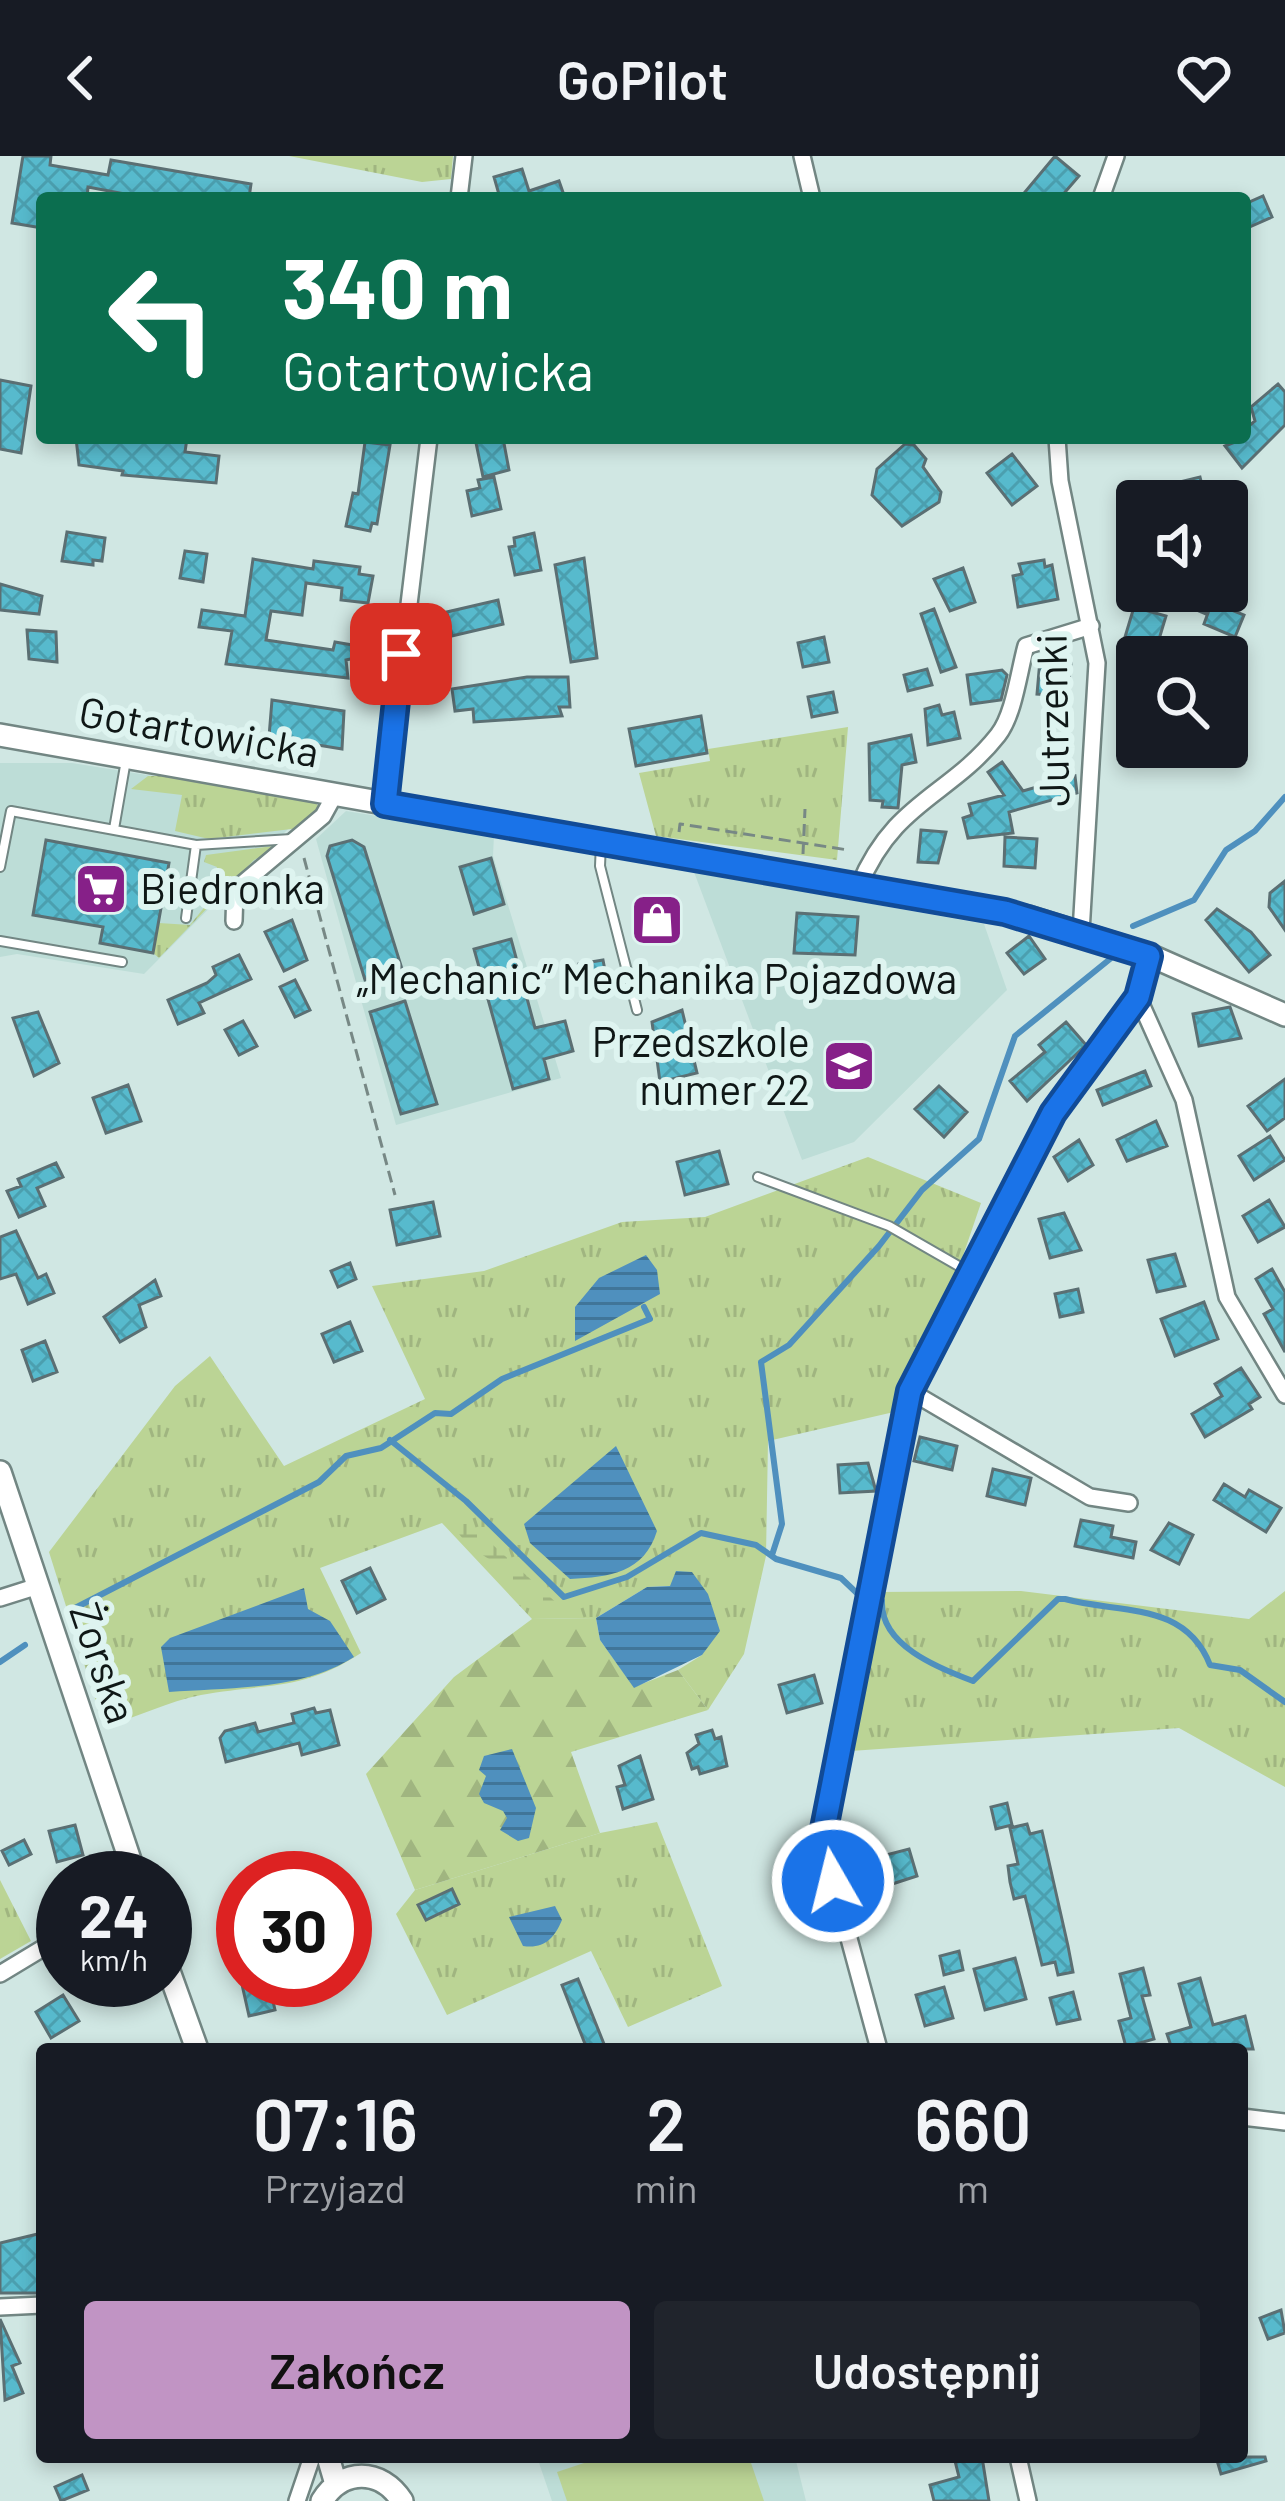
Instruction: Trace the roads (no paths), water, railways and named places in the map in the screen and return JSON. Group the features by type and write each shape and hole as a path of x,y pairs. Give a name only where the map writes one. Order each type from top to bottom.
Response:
{"street":[{"path":"460,192 464,156"},
{"path":"802,156 811,192"},
{"path":"1104,192 1116,156"},
{"path":"385,804 428,444"},
{"name":"Jutrzenki","path":"1058,444 1060,481 1097,663 1088,893 1081,932"},
{"path":"860,886 872,856 910,808 1000,733 1026,646 1091,626"},
{"name":"Gotartowicka","path":"2,736 860,886 1081,932 1285,1015"},
{"path":"234,921 236,890 298,839 334,796"},
{"path":"877,2043 822,1839 910,1391 1053,1113 1138,997 1149,956"},
{"path":"1138,997 1184,1100 1227,1297 1285,1396"},
{"path":"910,1391 1090,1497 1129,1503"},
{"name":"Żorska","path":"0,1472 127,1851"},
{"path":"0,1598 35,1587"},
{"path":"0,1975 36,1953"},
{"path":"182,2007 195,2043"},
{"path":"1248,2117 1285,2122"},
{"path":"0,2306 36,2306"},
{"path":"297,2501 315,2463"},
{"path":"319,2463 329,2493 356,2466 387,2483 402,2501"},
{"path":"1019,2463 1028,2501"}],"lane":[{"path":"114,829 126,759"},
{"path":"0,808 196,845 298,839"},
{"path":"0,867 11,811"},
{"path":"601,842 600,866 637,1010"},
{"path":"186,918 196,845"},
{"path":"0,941 122,962"},
{"path":"758,1177 893,1228 971,1274"}],"water":[{"path":"646,1255 657,1270 660,1294 575,1341 575,1307 599,1278"},
{"path":"616,1446 657,1531 644,1556 624,1570 570,1579 530,1543 524,1524"},
{"path":"676,1571 692,1572 708,1594 720,1631 702,1655 634,1688 600,1640 596,1618 647,1587 670,1586"},
{"path":"304,1588 308,1609 330,1621 354,1657 289,1682 169,1692 161,1647 170,1638"},
{"path":"512,1749 536,1808 529,1838 518,1841 500,1830 507,1818 503,1811 484,1803 479,1794 486,1776 479,1770 484,1756"},
{"path":"555,1906 562,1920 552,1937 537,1946 523,1946 509,1917"}],"waterway":[{"path":"1133,926 1194,900 1226,850 1255,831 1285,797"},
{"path":"772,1555 782,1524 761,1362 789,1345 879,1246 922,1190 979,1139 1015,1036 1110,959"},
{"path":"75,1608 319,1482 346,1456 381,1448 435,1413 451,1414 502,1379 650,1319 644,1307"},
{"path":"390,1440 466,1501 564,1597 627,1577 701,1533 756,1545 776,1559 841,1578 862,1598"},
{"path":"882,1601 890,1630 901,1642 928,1662 973,1681 1058,1599 1065,1599 1168,1620 1199,1644 1210,1665 1240,1670 1285,1702"},
{"path":"0,1662 25,1645"}],"place":[{"name":"Biedronka","path":"101,889"},
{"name":"„Mechanic” Mechanika Pojazdowa","path":"657,920"},
{"name":"Przedszkole numer 22","path":"849,1066"}]}
